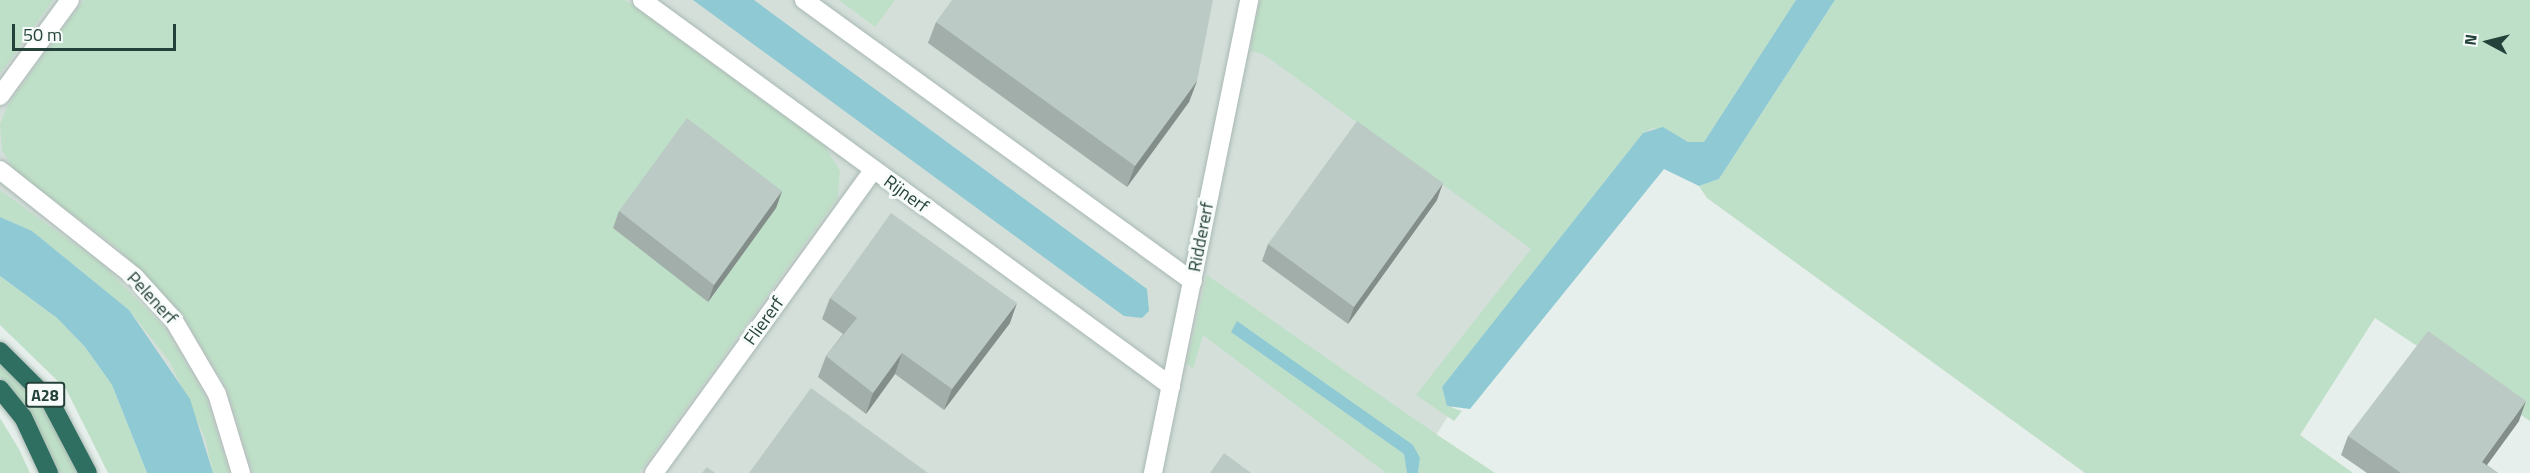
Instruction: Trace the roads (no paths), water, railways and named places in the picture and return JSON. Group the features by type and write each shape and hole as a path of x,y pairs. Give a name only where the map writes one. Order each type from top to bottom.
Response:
{"highway":[{"name":"A28","path":"0,351 50,401 88,473"},
{"name":"A28","path":"0,389 23,417 49,473"}],"street":[{"path":"0,96 70,0"},
{"name":"Rijnerf","path":"642,0 1171,387"},
{"path":"804,0 1192,282"},
{"name":"Riddererf","path":"1154,473 1248,0"},
{"name":"Pelenerf","path":"0,170 135,277 173,319 218,394 241,473"},
{"name":"Fliererf","path":"654,473 873,170"}],"water":[{"path":"693,0 754,0 1147,289 1149,311 1142,318 1124,316"},
{"path":"1796,0 1835,0 1719,179 1699,186 1664,169 1470,409 1447,406 1442,387 1643,133 1663,127 1688,142 1704,142"},
{"path":"0,217 32,231 129,310 190,399 213,473 147,473 112,385 85,347 57,318 0,276"},
{"path":"1237,321 1413,445 1420,458 1418,473 1407,473 1404,454 1231,332"}]}
